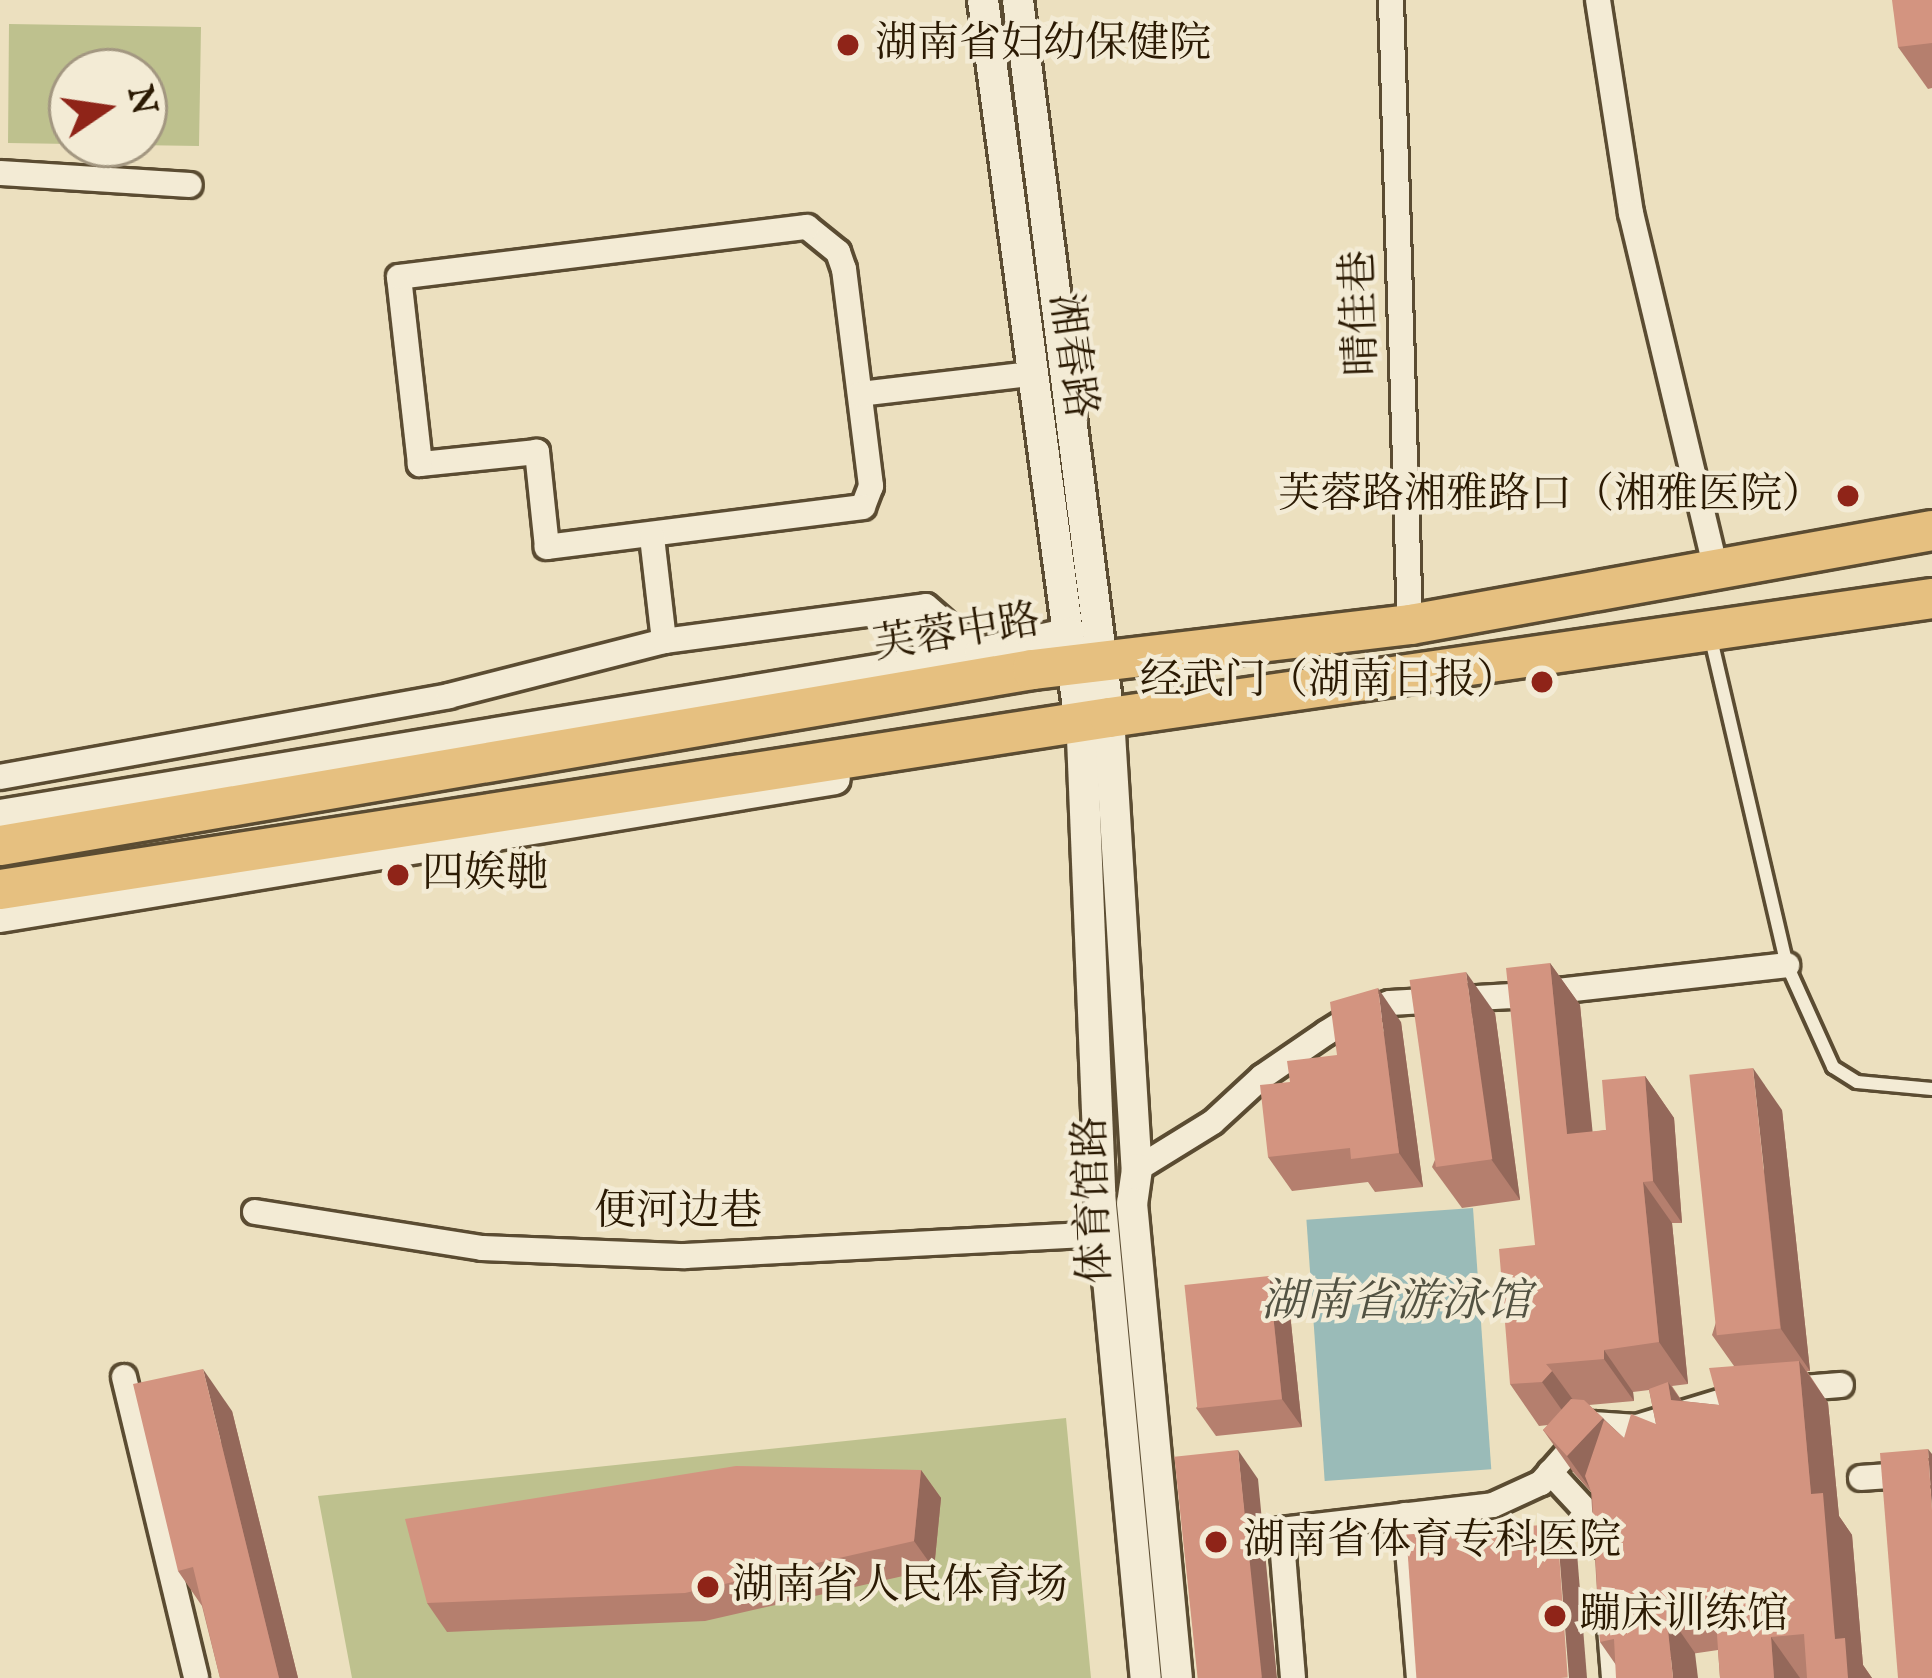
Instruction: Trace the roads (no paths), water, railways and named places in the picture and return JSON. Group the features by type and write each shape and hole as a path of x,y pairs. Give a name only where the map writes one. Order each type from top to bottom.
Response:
{"main road":[{"name":"芙蓉中路","path":"0,845 1069,657 1410,624 1932,530"},
{"path":"0,889 1932,598"},
{"path":"980,653 1069,657"}],"street":[{"name":"湘春路","path":"983,0 1069,657 1091,726"},
{"name":"湘春路","path":"1018,0 1069,657"},
{"name":"晴佳巷","path":"1391,0 1410,624"},
{"path":"1598,0 1631,212 1715,566"},
{"path":"0,173 190,185"},
{"path":"807,226 838,252 844,269 860,394 871,486 863,507 548,547 537,452 420,464 399,277 807,226"},
{"path":"860,394 1030,374"},
{"path":"652,537 664,641"},
{"path":"0,777 449,696 664,641 926,606 980,653"},
{"path":"0,815 980,653"},
{"path":"0,916 1091,726"},
{"name":"体育馆路","path":"1091,726 1137,1169 1132,1203 1177,1678"},
{"name":"体育馆路","path":"1091,726 1104,1234 1145,1678"},
{"path":"1137,1169 1213,1121 1262,1077 1326,1033 1355,1015 1390,1003 1512,996 1786,965"},
{"name":"便河边巷","path":"255,1212 482,1248 685,1256 1104,1234"},
{"path":"124,1377 196,1678"},
{"path":"1293,1678 1281,1530 1493,1504 1541,1483 1593,1424 1637,1427 1733,1394 1841,1385"},
{"path":"1550,1472 1602,1528 1614,1678"},
{"path":"1861,1478 1932,1473"},
{"path":"1405,1515 1419,1678"}],"lane":[{"path":"1710,634 1786,965 1833,1067 1857,1082 1932,1089"}],"water":[{"name":"湖南省游泳馆","path":"1473,1208 1491,1469 1325,1481 1306,1220"}],"place":[{"name":"湖南省妇幼保健院","path":"848,45"},
{"name":"芙蓉路湘雅路口（湘雅医院）","path":"1848,496"},
{"name":"经武门（湖南日报）","path":"1542,682"},
{"name":"四娭毑","path":"398,875"},
{"name":"湖南省体育专科医院","path":"1216,1542"},
{"name":"湖南省人民体育场","path":"708,1587"},
{"name":"蹦床训练馆","path":"1555,1616"}]}
